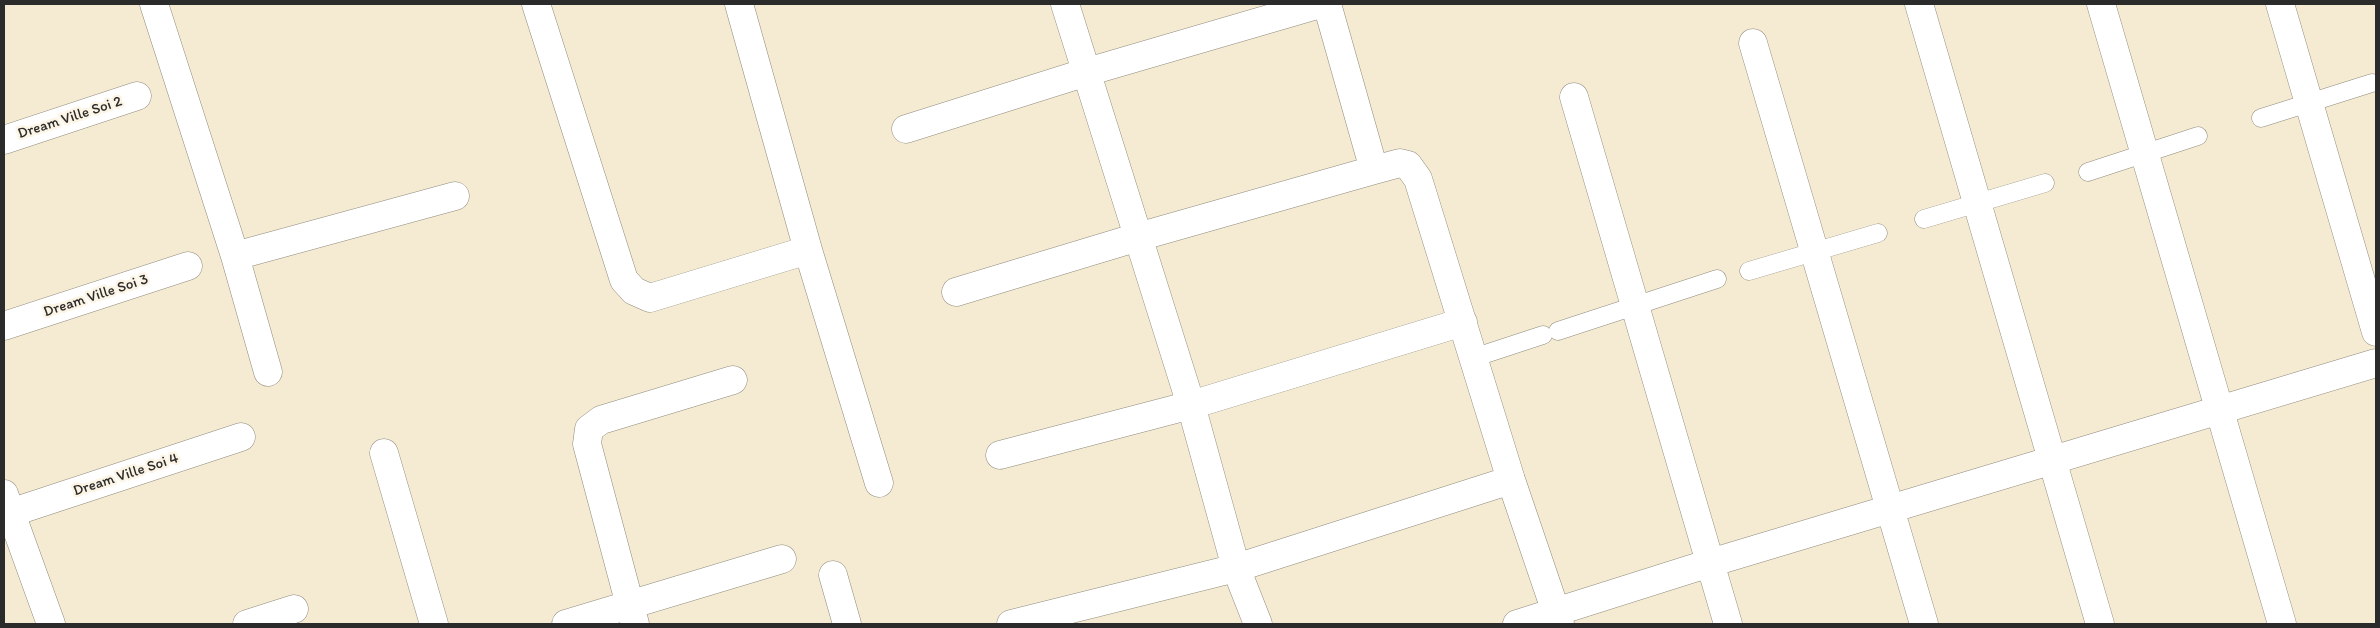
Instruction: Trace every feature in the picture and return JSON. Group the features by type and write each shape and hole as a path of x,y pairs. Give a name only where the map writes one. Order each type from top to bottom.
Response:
{"street":[{"path":"154,4 235,256 268,372"},
{"path":"536,4 624,280 634,291 650,298 808,250"},
{"path":"739,4 808,250 879,483"},
{"path":"1065,4 1191,406 1236,568 1258,624"},
{"path":"906,129 1087,72 1320,4"},
{"path":"1327,4 1374,170"},
{"path":"1919,4 2100,624"},
{"path":"2101,4 2282,624"},
{"path":"2280,4 2376,332"},
{"path":"1753,43 1924,624"},
{"name":"Dream Ville Soi 2","path":"4,140 136,96"},
{"path":"1574,97 1728,624"},
{"path":"956,292 1138,237 1374,170 1400,163 1408,165 1414,172 1463,322 1511,480 1558,618"},
{"path":"235,256 455,196"},
{"name":"Dream Ville Soi 3","path":"4,326 188,266"},
{"path":"1000,455 1191,406 1463,322"},
{"path":"1517,624 1558,618 1710,563 2376,363"},
{"path":"632,615 587,444 589,429 601,420 733,380"},
{"name":"Dream Ville Soi 4","path":"7,503 241,437"},
{"path":"384,453 434,624"},
{"path":"1011,624 1236,568 1511,480"},
{"path":"7,503 51,624"},
{"path":"566,624 632,615 782,559"},
{"path":"833,575 847,624"},
{"path":"247,624 294,609"}],"lane":[{"path":"2261,118 2372,83"},
{"path":"2088,172 2144,152 2198,136"},
{"path":"1924,219 2045,183"},
{"path":"1748,271 1878,233"},
{"path":"1473,358 1634,304 1717,279"}]}
